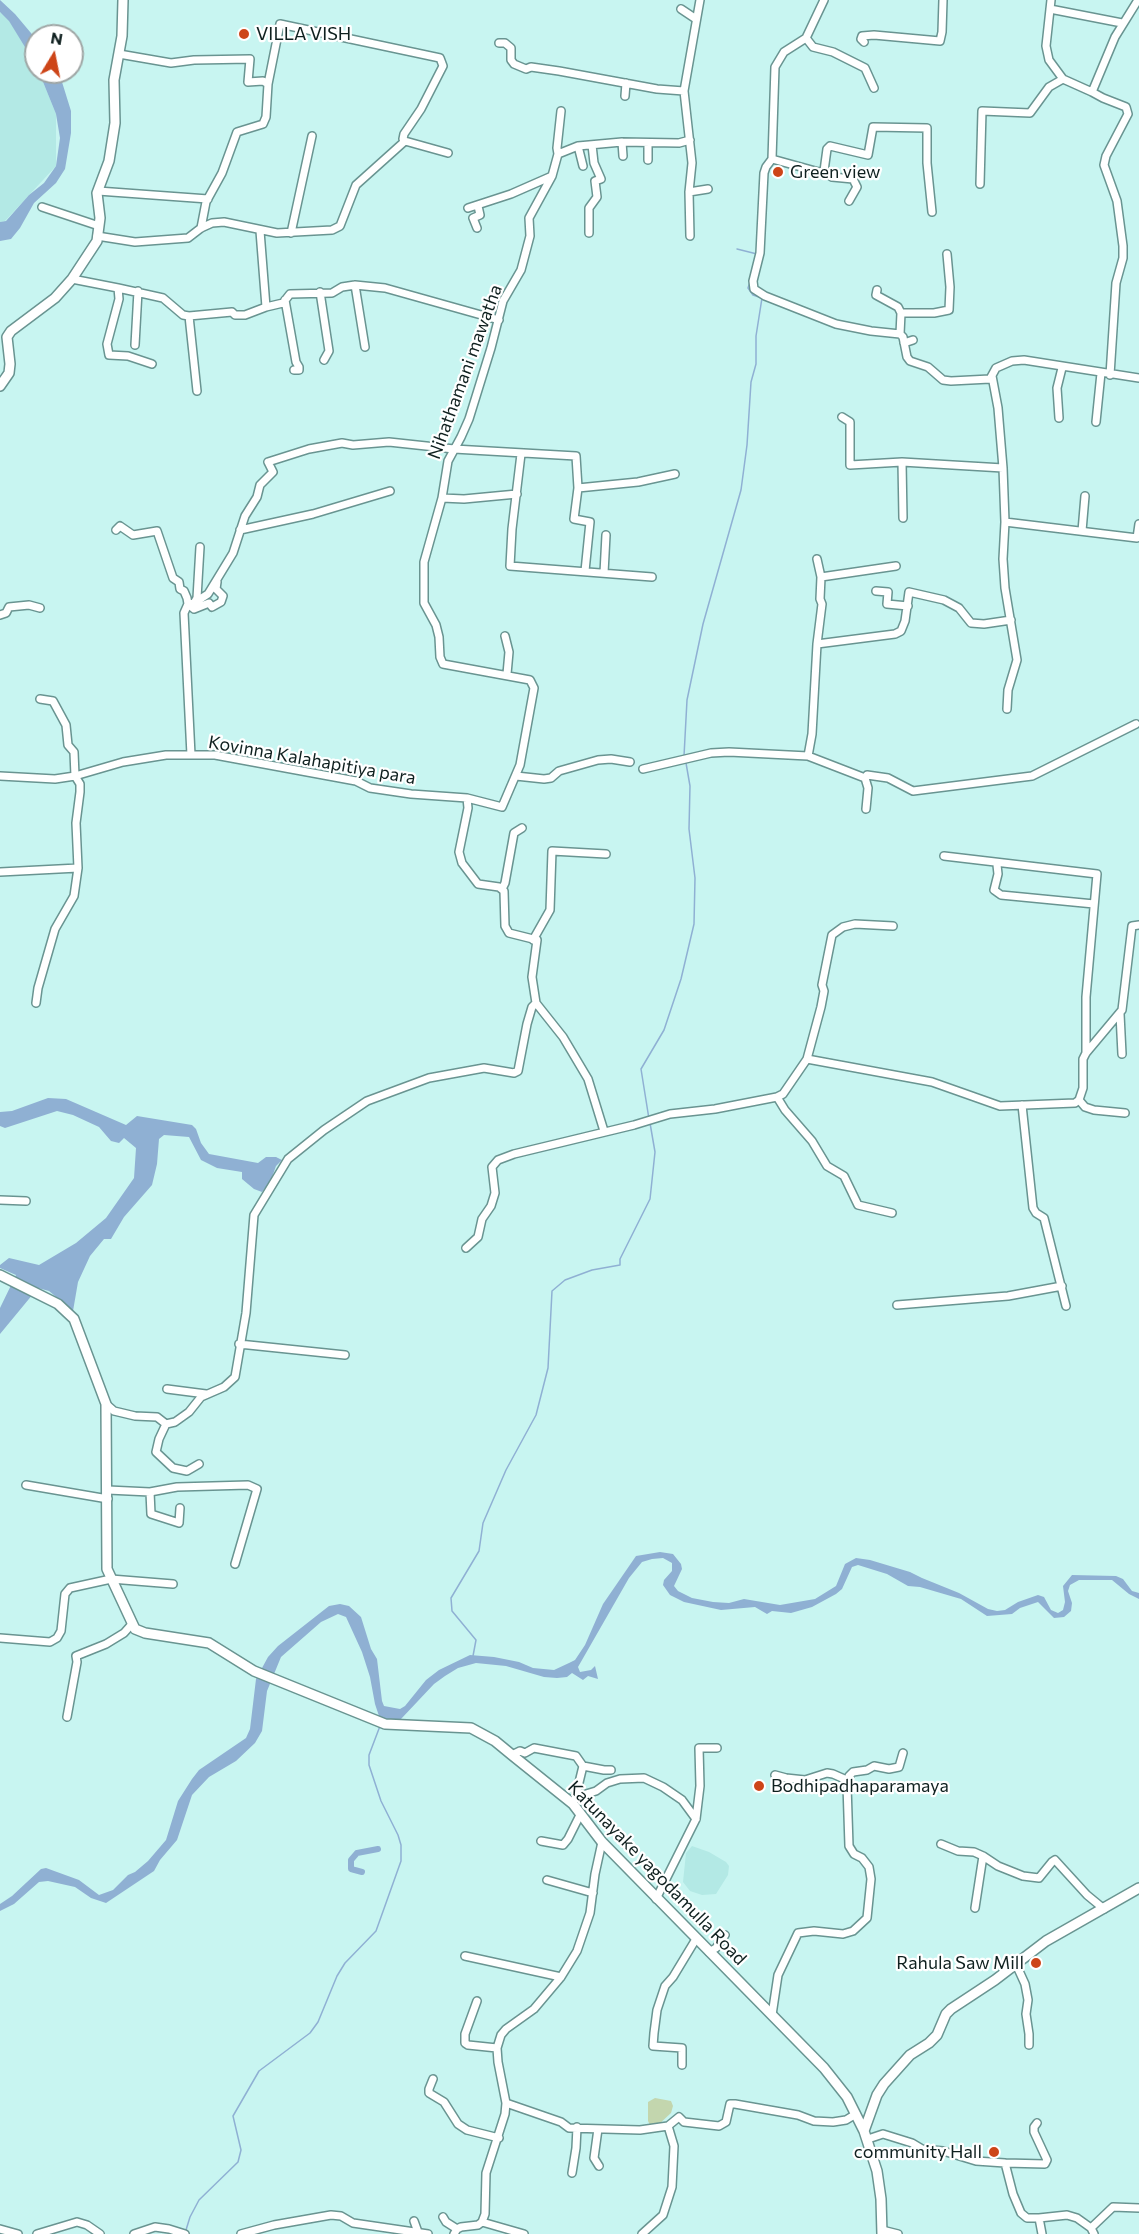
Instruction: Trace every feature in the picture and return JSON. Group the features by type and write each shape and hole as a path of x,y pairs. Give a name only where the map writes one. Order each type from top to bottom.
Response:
{"main road":[{"path":"0,386 9,373 5,359 7,337 55,298 72,279 97,241 98,191 109,161 115,123 114,80 122,36 123,0"},
{"path":"3,1277 58,1304 74,1319 106,1404 107,1569 132,1624"},
{"name":"Katunayake yagodamulla Road","path":"132,1624 135,1629 145,1633 209,1643 254,1671 385,1724 471,1728 495,1741 574,1800 580,1815 602,1842 824,2068 847,2097 866,2135 877,2170 882,2232"},
{"path":"866,2135 877,2095 910,2055 937,2035 951,2009 995,1980 1046,1941 1139,1888"}],"street":[{"path":"690,236 689,192 692,163 684,91 700,0"},
{"path":"824,0 806,38 784,52 776,68 772,159 764,173 760,253 753,280 754,289 765,296 836,324 900,334"},
{"path":"864,42 861,39 862,36 874,35 940,40 943,0"},
{"path":"1051,0 1046,46 1049,60 1063,79 1126,107 1128,114 1106,156 1104,165 1117,201 1123,246 1123,258 1116,283 1110,375"},
{"path":"1092,92 1114,37 1138,0"},
{"path":"681,9 696,19"},
{"path":"1050,9 1122,23"},
{"path":"201,228 208,199 222,172 237,132 263,124 266,117 268,84 280,24 440,58 443,66 421,109 404,134 405,141"},
{"path":"806,38 813,47 833,52 865,68 874,87"},
{"path":"499,43 505,43 511,48 511,60 514,64 526,69 531,67 560,71 657,89 684,91"},
{"path":"119,54 171,63 194,60 250,59 248,82 262,81 268,84"},
{"path":"980,184 982,111 1030,113 1049,87 1063,79"},
{"path":"625,96 626,83"},
{"name":"Nihathamani mawatha","path":"508,797 526,744 534,688 530,680 443,664 436,625 424,603 424,582 427,549 434,532 442,498 447,461 469,419 503,301 520,270 530,236 529,218 552,176 558,154 561,111"},
{"path":"824,171 827,149 830,146 868,154 873,127 927,128 927,164 933,212"},
{"path":"291,233 312,136"},
{"path":"558,154 578,146 622,142 680,143 690,140"},
{"path":"405,141 448,153"},
{"path":"42,207 98,231 135,242 188,238 212,223 224,222 260,231 291,233 332,230 340,226 356,186 405,141"},
{"path":"622,142 623,156"},
{"path":"648,142 648,160"},
{"path":"589,233 589,208 597,197 595,181 601,179 594,163 592,145"},
{"path":"578,146 583,165"},
{"path":"772,159 819,172 824,171 832,177 854,180 857,187 849,201"},
{"path":"468,208 552,176"},
{"path":"689,192 708,189"},
{"path":"98,191 208,199"},
{"path":"477,228 473,218 480,215 478,206"},
{"path":"260,231 266,307"},
{"path":"901,313 934,313 949,310 950,287 946,254"},
{"path":"72,279 163,298 183,315 189,316 232,312 235,315 245,315 283,303 290,294 332,293 342,287 355,285 385,288 499,320"},
{"path":"355,285 365,347"},
{"path":"118,288 119,299 107,344 108,355 128,356 152,364"},
{"path":"878,290 876,295 898,308 901,313 900,334 907,357 910,361 928,368 943,380 990,379 996,368 1012,361 1024,360 1062,368 1139,378"},
{"path":"135,345 138,291"},
{"path":"320,292 329,351 324,360"},
{"path":"285,300 296,362 299,367 299,370 294,370"},
{"path":"189,316 197,391"},
{"path":"904,343 913,340"},
{"path":"1059,418 1058,388 1062,368"},
{"path":"1096,422 1101,373"},
{"path":"992,376 998,408 1003,468 1005,588 1017,660 1008,690 1007,709"},
{"path":"842,417 850,422 849,465 902,462 1003,468"},
{"path":"191,603 208,594 233,553 245,516 260,485 273,472 268,462 309,449 342,443 352,445 389,442 454,449 576,456 578,488 574,519 590,522 585,571"},
{"path":"521,454 510,566 652,577"},
{"path":"902,462 903,518"},
{"path":"578,488 638,482 675,474"},
{"path":"240,530 313,514 390,491"},
{"path":"442,498 464,499 517,494"},
{"path":"1082,531 1084,496"},
{"path":"1005,522 1137,538 1139,524"},
{"path":"116,531 120,526 133,535 157,531 172,578 179,582 194,609 209,603 212,607 221,602 223,596 216,586 219,574"},
{"path":"604,573 606,536"},
{"path":"191,755 184,613 198,589 200,547"},
{"path":"808,756 812,734 817,644 822,604 820,599 821,577 817,559"},
{"path":"821,577 896,566"},
{"path":"876,591 888,592 886,604 908,606"},
{"path":"817,644 896,634 901,631 908,606 909,592 944,600 959,609 971,623 984,624 1011,620"},
{"path":"0,615 6,613 9,607 29,605 40,608"},
{"path":"505,636 508,652 507,674"},
{"path":"36,1003 55,929 74,896 78,868 76,823 80,792 80,784 75,776 74,752 68,745 66,725 53,701 40,699"},
{"path":"643,769 711,753 808,756 865,778 867,776 888,778 913,790 1032,776 1136,724"},
{"name":"Kovinna Kalahapitiya para","path":"0,776 55,778 75,776 123,762 191,755 225,757 356,781 380,789 467,798 502,807 508,797"},
{"path":"516,776 544,779 551,778 559,771 598,760 611,759 630,762"},
{"path":"865,778 868,788 866,809"},
{"path":"467,798 468,808 459,852 462,863 478,884 502,889"},
{"path":"522,828 514,833 502,889 504,891 505,926 509,933 537,940 531,977 536,1003 563,1037 588,1079 604,1131"},
{"path":"533,940 550,910 552,851 606,854"},
{"path":"944,856 1097,874 1086,997 1086,1053"},
{"path":"997,865 998,874 994,890 1001,895 1094,904"},
{"path":"0,872 78,868"},
{"path":"466,1248 478,1237 482,1219 491,1206 495,1193 492,1167 498,1160 670,1114 715,1109 783,1094 807,1059 821,1008 824,991 822,985 832,935 843,927 855,924 894,926"},
{"path":"1122,1054 1120,1014 1125,995 1132,926 1139,925"},
{"path":"166,1424 182,1417 201,1397 224,1387 235,1377 246,1313 254,1215 288,1159 324,1130 367,1101 429,1078 484,1068 514,1073 518,1071 527,1024 532,1007 536,1003"},
{"path":"807,1059 932,1082 991,1105 1075,1103 1079,1100 1083,1088 1083,1059 1086,1053 1120,1014"},
{"path":"777,1097 785,1110 812,1141 827,1166 844,1176 858,1205 892,1213"},
{"path":"1079,1100 1085,1107 1094,1110 1125,1113"},
{"path":"1022,1105 1034,1208 1036,1213 1044,1218 1066,1306"},
{"path":"0,1200 26,1201"},
{"path":"897,1305 1008,1296 1062,1286"},
{"path":"239,1344 345,1354"},
{"path":"167,1389 208,1394"},
{"path":"106,1404 114,1411 135,1416 158,1417 166,1424"},
{"path":"166,1424 156,1452 173,1468 187,1471 199,1464"},
{"path":"26,1485 108,1495 150,1492 177,1487 248,1485 257,1489 235,1564"},
{"path":"150,1492 151,1514 179,1523 180,1508"},
{"path":"0,1638 50,1642 57,1638 61,1631 66,1590 111,1579 172,1584"},
{"path":"67,1717 77,1662 76,1656 106,1644 124,1633 132,1624"},
{"path":"512,1755 520,1750 525,1753 534,1748 576,1756 584,1766 611,1770"},
{"path":"656,1899 696,1819 700,1786 699,1748 717,1748"},
{"path":"771,2015 778,1975 798,1934 814,1931 843,1934 853,1931 867,1918 871,1879 869,1866 862,1858 854,1854 849,1846 847,1785 849,1776 854,1772 867,1770 874,1766 889,1769 899,1767 903,1753"},
{"path":"574,1800 584,1766"},
{"path":"775,1775 805,1780 827,1773 849,1781"},
{"path":"574,1800 596,1791 607,1783 632,1777 644,1778 682,1800 696,1819"},
{"path":"541,1841 563,1845 580,1815"},
{"path":"443,2217 455,2231 482,2222 485,2214 486,2173 499,2138 506,2103 497,2048 501,2035 534,2009 561,1977 577,1951 590,1913 602,1842"},
{"path":"941,1844 958,1851 974,1852 998,1866 1023,1876 1040,1878 1056,1860 1104,1909"},
{"path":"975,1908 983,1856"},
{"path":"546,1880 593,1893"},
{"path":"709,1952 716,1948 725,1935"},
{"path":"682,2065 682,2048 653,2046 654,2032 657,2010 665,1986 696,1939"},
{"path":"465,1956 561,1977"},
{"path":"1016,1962 1025,1984 1028,2000 1026,2014 1029,2044"},
{"path":"477,2001 465,2034 465,2043 497,2048"},
{"path":"433,2079 429,2093 444,2102 458,2124 467,2130 499,2138"},
{"path":"506,2103 561,2122 569,2128 598,2129 640,2130 668,2126 679,2117 684,2122 719,2126 726,2122 730,2104 798,2115 814,2121 834,2122 846,2120 856,2114"},
{"path":"866,2135 883,2134 912,2143 922,2149 943,2151 976,2161 1045,2164 1047,2160 1034,2132 1037,2123"},
{"path":"642,2234 663,2215 672,2187 674,2146 668,2126"},
{"path":"572,2173 576,2127"},
{"path":"598,2129 594,2158 599,2166"},
{"path":"1005,2163 1013,2194 1021,2213 1027,2218 1067,2216 1077,2218 1093,2231 1108,2209 1113,2206 1139,2208"},
{"path":"241,2234 274,2225 332,2215 341,2216 353,2223 428,2234"},
{"path":"1039,2218 1042,2234"},
{"path":"414,2221 418,2232"},
{"path":"37,2234 76,2222 87,2225 100,2234"},
{"path":"482,2222 524,2234"},
{"path":"134,2234 155,2227 182,2233"},
{"path":"0,2229 18,2234"},
{"path":"882,2232 898,2234"}],"shaded area":[{"path":"0,0 24,25 24,45 9,21 0,12"},
{"path":"0,12 9,20 24,44 24,84 44,84 56,114 56,166 5,221 0,222"},
{"path":"44,84 63,84 71,111 71,133 65,169 56,183 34,203 11,239 0,241 0,222 6,221 29,195 44,183 56,166 60,138 56,114"},
{"path":"48,1098 66,1099 126,1125 137,1116 192,1125 209,1154 258,1163 266,1157 276,1157 282,1160 276,1166 271,1180 262,1192 254,1189 242,1179 242,1172 217,1168 201,1160 189,1137 164,1135 159,1139 152,1185 124,1217 111,1239 104,1239 90,1256 78,1282 73,1311 49,1291 38,1288 0,1334 0,1308 16,1275 0,1268 0,1265 9,1258 39,1265 76,1243 106,1218 134,1178 136,1148 124,1138 119,1143 111,1141 99,1127 73,1115 57,1111 5,1128 0,1126 0,1112 12,1111"},
{"path":"660,1552 673,1554 681,1564 682,1569 674,1586 678,1591 692,1598 713,1602 729,1603 744,1599 780,1605 815,1599 836,1586 845,1564 856,1558 910,1572 959,1593 988,1609 997,1611 1005,1610 1018,1602 1038,1595 1044,1597 1051,1610 1058,1613 1063,1610 1065,1602 1063,1586 1072,1575 1116,1576 1123,1579 1132,1591 1139,1593 1139,1599 1112,1580 1079,1580 1070,1585 1068,1591 1072,1603 1071,1611 1064,1617 1054,1618 1038,1602 1020,1608 1012,1614 987,1616 961,1599 920,1587 908,1586 887,1574 858,1565 852,1567 842,1589 812,1607 791,1613 772,1611 767,1614 755,1607 721,1610 684,1602 670,1595 663,1585 664,1580 672,1571 672,1563 663,1558 652,1559 642,1562 629,1578 578,1667 580,1672 591,1670 595,1666 598,1679 588,1676 583,1680 572,1673 567,1677 544,1677 506,1666 476,1663 458,1668 434,1684 401,1719 388,1720 380,1719 362,1652 346,1617 338,1614 321,1622 281,1657 267,1691 262,1731 255,1743 236,1761 209,1777 192,1795 177,1840 154,1871 106,1903 91,1898 75,1887 48,1881 39,1882 14,1904 0,1911 0,1904 41,1869 46,1868 79,1880 99,1895 113,1890 128,1875 148,1861 166,1840 178,1801 199,1770 246,1738 250,1729 256,1679 268,1657 278,1646 329,1606 340,1604 349,1606 361,1617 371,1649 377,1659 384,1706 400,1709 426,1680 439,1670 470,1655 494,1657 519,1662 533,1668 554,1670 575,1660 585,1645 603,1604 636,1556"},
{"path":"692,1846 709,1852 729,1866 728,1875 716,1894 702,1895 690,1891 683,1882 686,1853"}],"green space":[{"path":"655,2098 671,2101 673,2106 671,2113 657,2126 650,2125 648,2121 648,2102"}],"waterway":[{"path":"737,249 757,254"},
{"path":"684,756 687,700 703,624 741,490 747,445 751,382 756,364 756,336 762,298 753,295 748,288 750,282"},
{"path":"649,1119 641,1069 664,1030 681,979 694,924 695,878 689,829 690,786 686,763"},
{"path":"473,1656 476,1640 452,1611 451,1598 479,1551 483,1523 506,1470 536,1415 548,1368 552,1291 565,1280 592,1270 620,1265 620,1259 650,1199 655,1152 650,1123"},
{"path":"186,2230 199,2200 238,2162 241,2150 233,2116 259,2071 310,2033 318,2022 337,1976 345,1963 376,1931 401,1861 401,1845 398,1835 381,1801 369,1765 369,1755 380,1726"},
{"path":"362,1872 351,1869 351,1860 357,1853 378,1849"}],"place":[{"name":"VILLA VISH","path":"244,34"},
{"name":"Green view","path":"778,172"},
{"name":"Bodhipadhaparamaya","path":"759,1786"},
{"name":"Rahula Saw Mill","path":"1036,1963"},
{"name":"community Hall","path":"994,2152"}]}
